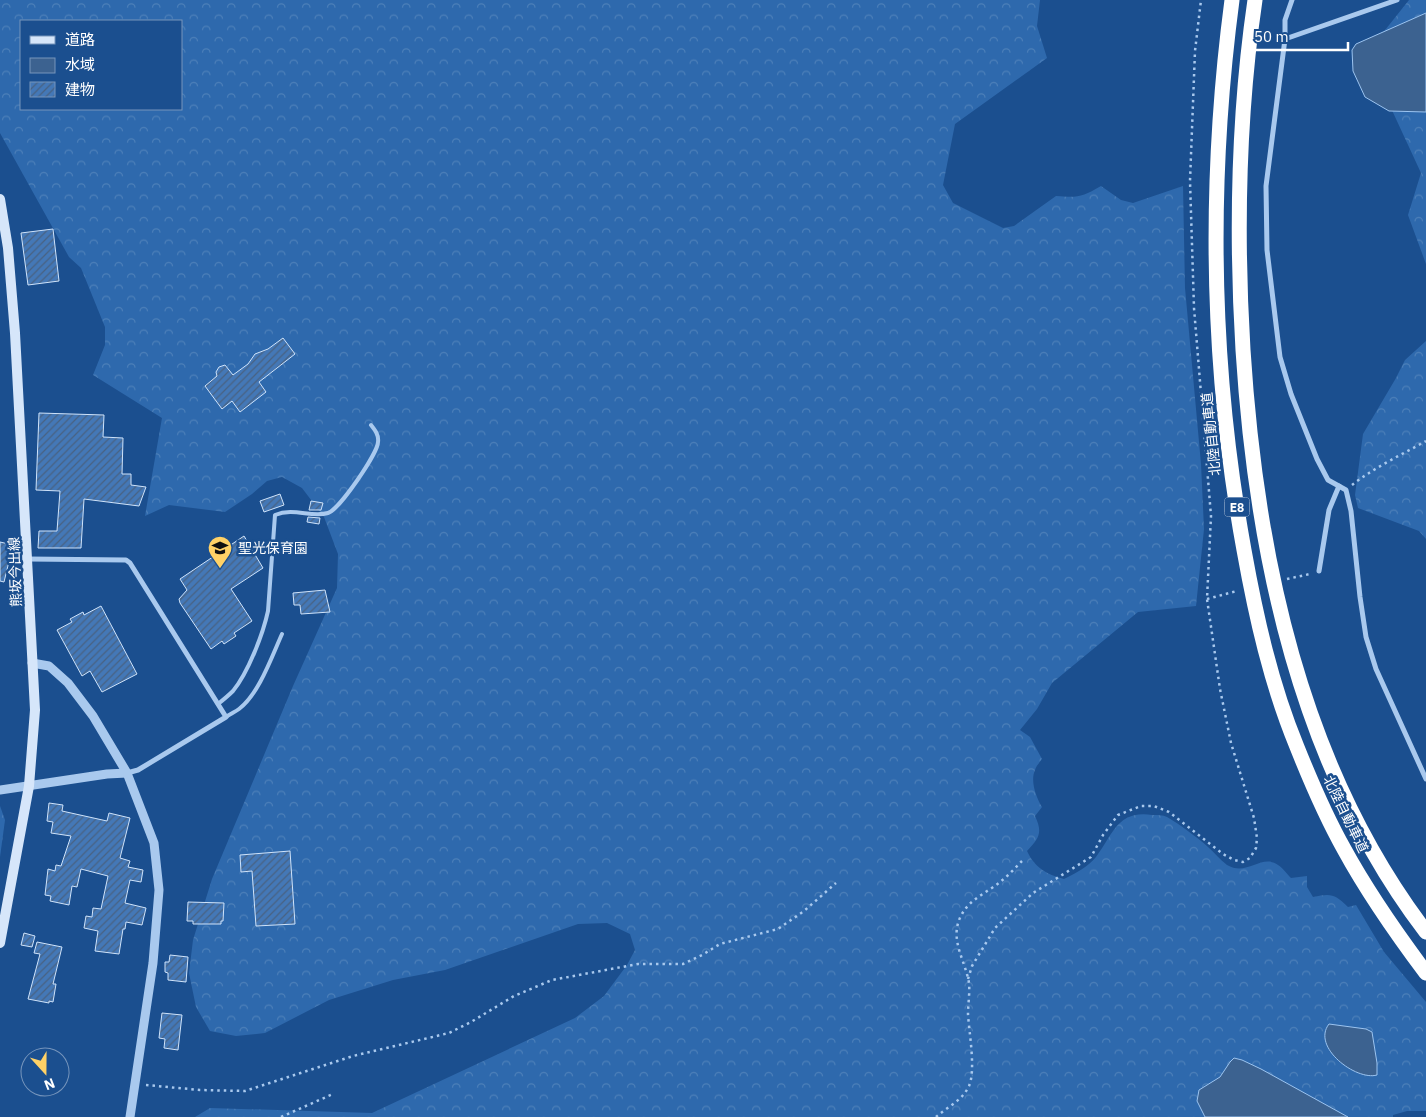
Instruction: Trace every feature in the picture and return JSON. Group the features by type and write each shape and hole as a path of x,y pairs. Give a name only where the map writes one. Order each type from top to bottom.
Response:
{"highway":[{"name":"北陸自動車道","path":"1232,0 1219,138 1216,271 1223,398 1230,466 1250,580 1277,692 1296,745 1320,800 1343,848 1370,893 1397,934 1426,972"},
{"name":"北陸自動車道","path":"1255,0 1242,142 1239,266 1246,394 1252,456 1261,516 1286,632 1318,734 1340,787 1364,837 1392,883 1426,932"}],"main road":[{"name":"熊坂今出線","path":"0,199 8,248 15,333 35,710 29,786 0,943"}],"street":[{"path":"1292,0 1285,20 1285,39 1266,186 1267,250 1280,357 1291,394 1317,459 1328,480 1346,490 1351,511 1366,637 1376,669 1426,779"},
{"path":"1285,39 1398,0"},
{"path":"1319,572 1330,510 1340,486"},
{"path":"0,790 138,770 226,717 130,563 126,560 28,559"},
{"path":"32,663 49,666 68,683 93,716 127,773 154,843 159,890 152,963 130,1117"}],"lane":[{"path":"218,704 232,691 239,681 258,644 265,625 268,611 275,515 285,511 326,514 337,507 356,483 378,444 377,433 371,425"},
{"path":"226,717 240,708 254,691 282,634"}],"path":[{"path":"968,979 976,957 995,928 1033,893 1091,857 1103,835 1118,815 1141,806 1154,806 1169,812 1223,854 1234,860 1243,862 1250,858 1256,848 1257,838 1254,818 1231,743 1220,688 1207,598 1211,516 1194,308 1190,181 1195,51 1201,0"},
{"path":"1346,490 1366,474 1426,441"},
{"path":"936,1117 959,1100 970,1084 972,1060 968,979 956,941 957,926 963,912 974,900 999,883 1022,861"},
{"path":"135,1084 200,1090 244,1091 353,1056 448,1033 471,1022 514,996 552,980 638,964 683,964 720,944 778,928 804,911 836,883"},
{"path":"281,1117 333,1094"}],"green space":[{"path":"0,0 1040,0 1037,26 1047,58 955,124 943,185 953,203 1003,228 1014,226 1056,196 1080,196 1101,186 1121,200 1133,203 1183,186 1185,288 1201,464 1204,529 1196,606 1138,612 1052,683 1037,709 1020,730 1030,737 1042,759 1033,779 1036,794 1042,807 1035,816 1039,831 1037,839 1027,851 1042,870 1064,879 1082,870 1093,861 1123,820 1140,814 1162,815 1194,835 1227,865 1241,868 1272,862 1280,866 1291,878 1307,876 1307,887 1313,897 1332,896 1340,899 1348,907 1356,905 1384,952 1426,1002 1426,1111 1407,1111 1393,1115 1393,1117 195,1117 210,1108 372,1113 575,1018 604,996 627,965 635,950 630,934 607,923 578,924 445,970 393,980 329,1000 265,1033 236,1036 210,1031 196,1007 189,973 193,940 212,879 293,686 337,588 338,554 324,517 302,488 282,477 267,481 252,494 225,512 169,505 145,516 162,418 93,375 105,345 105,327 81,268 69,257 0,133"},
{"path":"1409,0 1426,0 1426,264 1408,215 1421,173 1366,54"},
{"path":"1426,341 1426,539 1419,531 1358,508 1355,495 1363,434 1405,360"},
{"path":"0,806 5,820 0,857"}],"water":[{"path":"1426,13 1426,112 1389,111 1365,97 1353,71 1352,50 1356,44"},
{"path":"1329,1024 1366,1029 1372,1032 1377,1075 1358,1073 1338,1060 1326,1043 1325,1033"},
{"path":"1234,1058 1261,1069 1348,1117 1205,1117 1197,1101 1199,1090 1220,1077"}],"building":[{"path":"53,229 59,281 28,285 21,233"},
{"path":"283,338 295,354 259,382 266,392 240,412 232,401 222,409 205,386 217,376 216,372 219,367 225,365 233,375 248,364 255,354 268,349"},
{"path":"39,413 104,415 103,437 123,438 122,474 131,474 131,485 146,487 139,506 84,499 81,548 38,548 39,531 57,531 60,491 36,490"},
{"path":"280,494 284,505 264,512 260,501"},
{"path":"311,501 323,503 321,510 309,510"},
{"path":"308,517 320,518 319,524 307,522"},
{"path":"244,536 263,568 231,589 252,621 234,633 236,636 224,644 222,641 211,649 180,603 179,599 187,590 180,579"},
{"path":"0,542 13,545 4,582 0,581"},
{"path":"325,590 330,612 301,614 300,605 294,605 293,593"},
{"path":"101,606 137,674 102,692 90,671 82,676 57,630 72,622 70,619 83,612 84,615"},
{"path":"49,803 63,805 62,811 107,821 109,813 130,818 120,858 130,861 128,867 143,870 141,882 130,880 125,903 146,908 142,925 126,922 119,954 95,951 98,931 84,928 86,916 92,917 93,908 101,909 108,876 81,869 77,887 72,886 69,905 50,901 51,896 45,895 48,869 55,871 56,865 61,866 71,836 51,833 53,822 47,821"},
{"path":"290,851 295,924 256,926 252,871 241,872 240,855"},
{"path":"188,902 224,903 223,921 221,921 221,924 193,924 193,921 187,921"},
{"path":"24,933 35,936 32,947 21,945"},
{"path":"37,942 62,947 53,984 56,984 53,1002 49,1001 49,1003 28,999 40,954 34,953"},
{"path":"170,955 188,957 186,982 168,980 168,973 165,972 165,962 169,962"},
{"path":"162,1013 182,1015 178,1050 164,1048 165,1039 159,1038"}],"place":[{"name":"聖光保育園","path":"220,569"}]}
